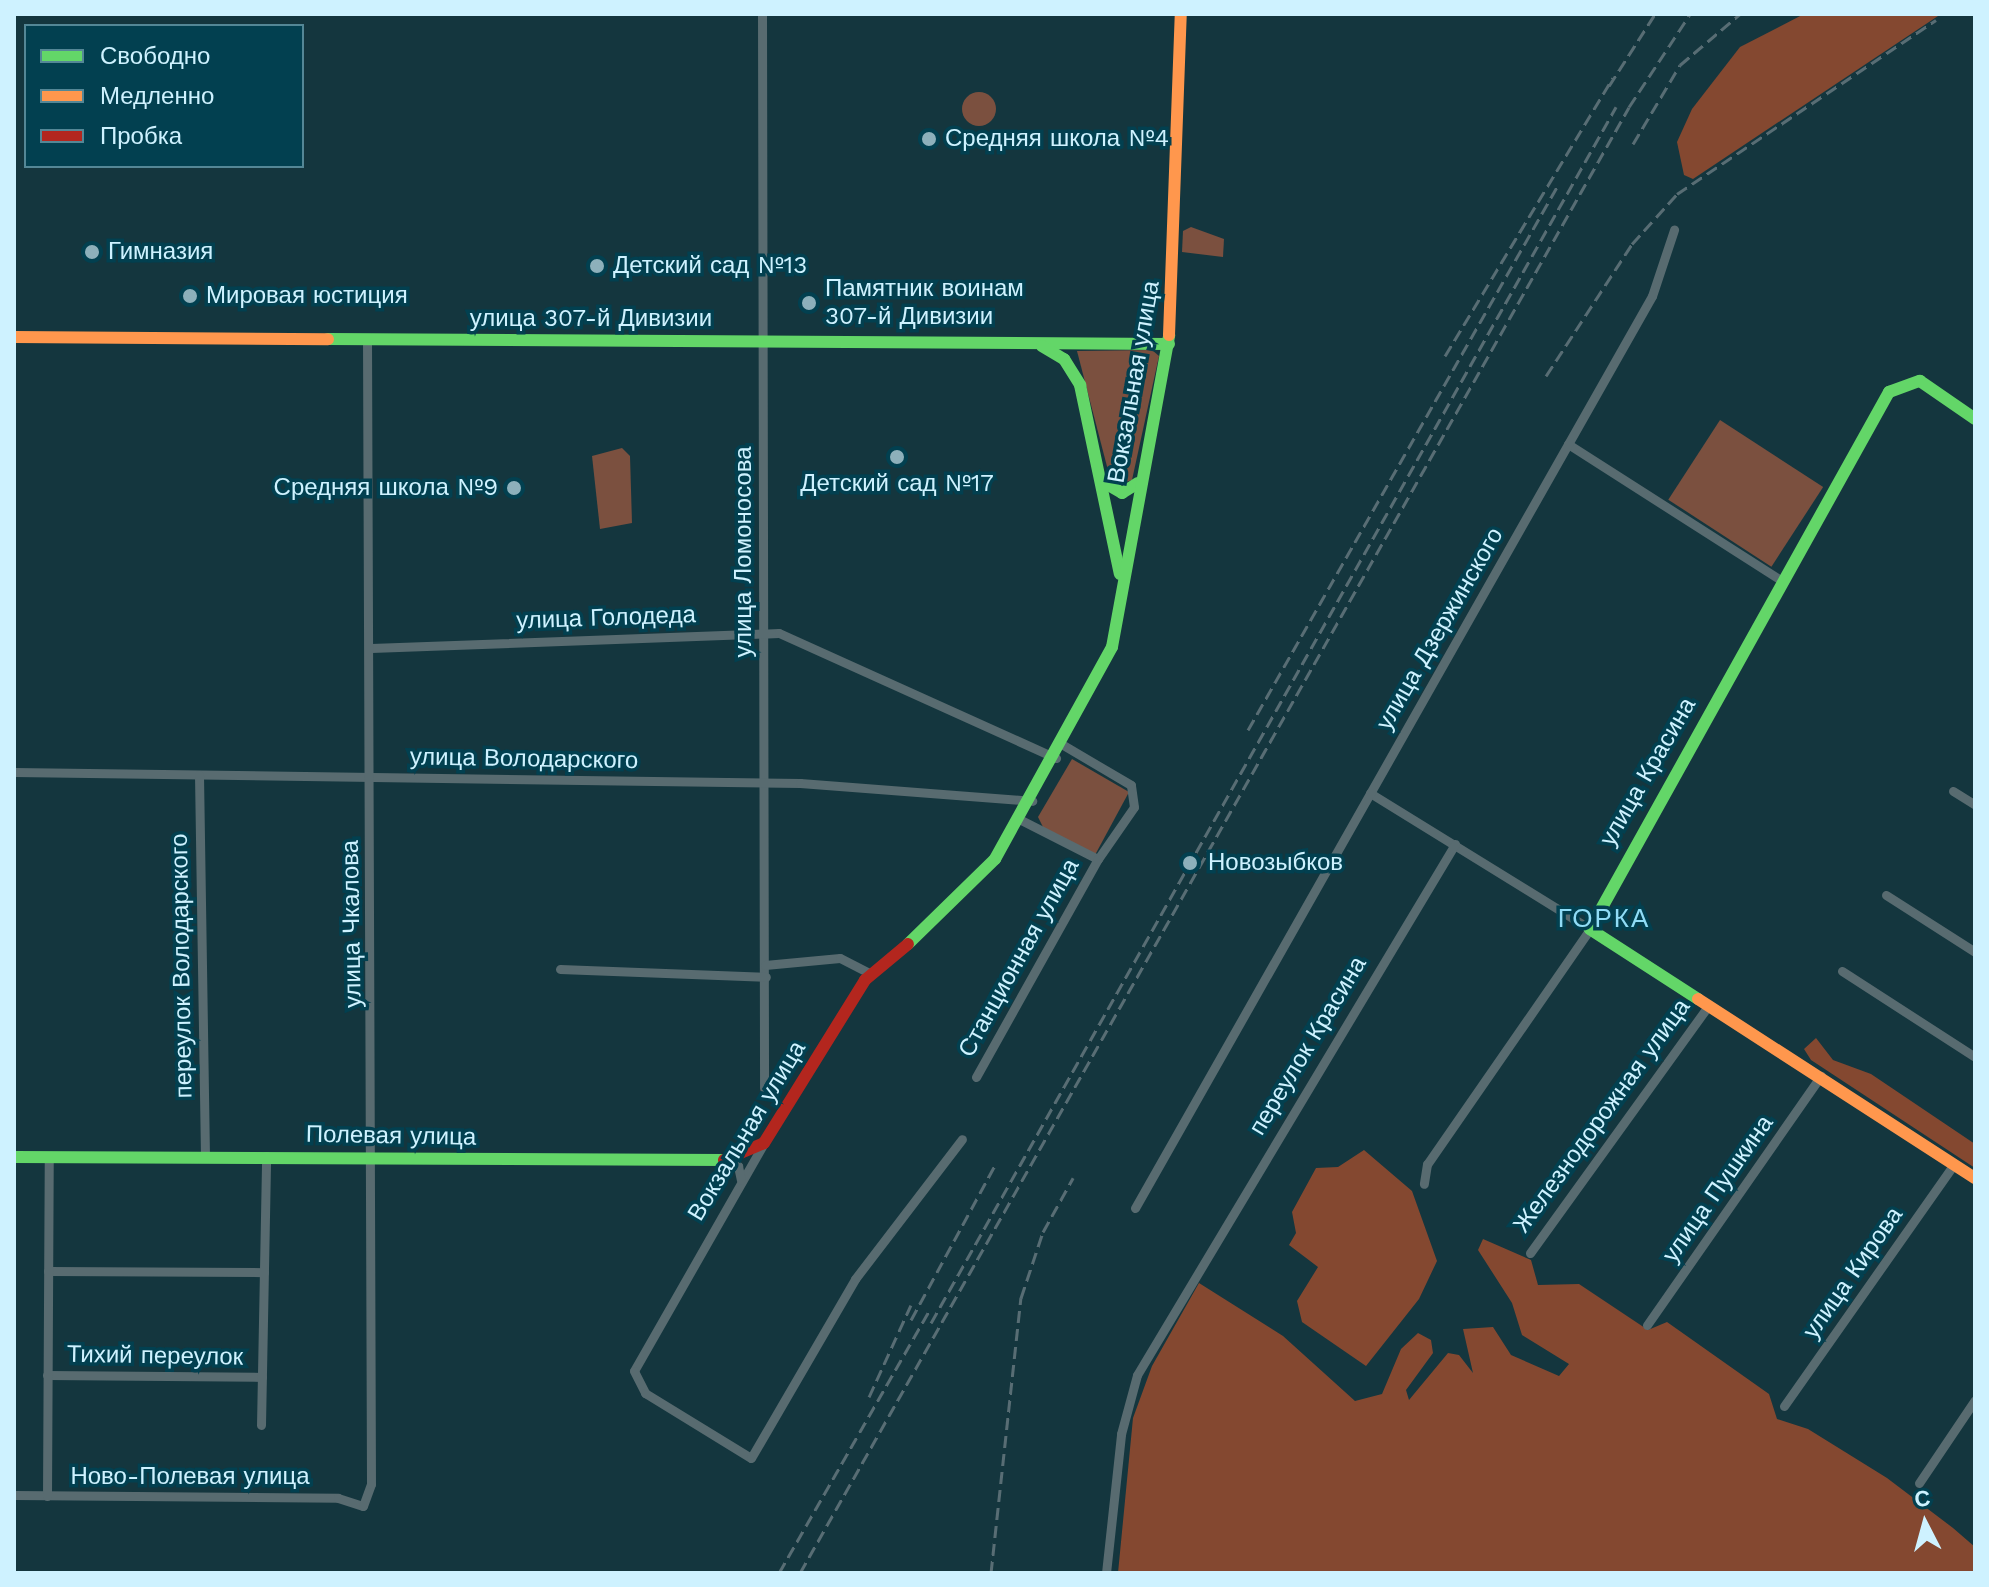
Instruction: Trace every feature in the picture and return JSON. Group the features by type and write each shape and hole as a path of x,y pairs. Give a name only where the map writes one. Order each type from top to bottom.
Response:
{"street":[{"name":"улица Ломоносова","path":"762,14 766,977 759,1051 764,1088"},
{"name":"Вокзальная улица","path":"962,1139 855,1279 751,1458 645,1393 634,1371 764,1143 871,974 965,896 1021,820 1112,647 1139,482 1169,344 1181,14"},
{"name":"улица Дзержинского","path":"1135,1208 1652,296 1674,230"},
{"name":"улица 307-й Дивизии","path":"14,337 1169,344"},
{"name":"улица Чкалова","path":"363,1506 373,1475 375,1158 367,341"},
{"path":"1027,344 1058,354 1075,375 1103,480 1121,603"},
{"name":"улица Красина","path":"1424,1184 1427,1164 1590,929 1606,889 1784,582 1889,392 1908,380 1975,419"},
{"path":"1568,444 1784,582"},
{"path":"1103,480 1122,493 1139,482"},
{"name":"улица Голодеда","path":"371,648 764,632 785,635 1056,758"},
{"path":"1021,820 1098,859 1137,797 1131,785 1063,745"},
{"name":"улица Володарского","path":"14,772 764,782 1032,801"},
{"name":"переулок Володарского","path":"199,775 205,1156"},
{"path":"1953,791 1975,805"},
{"name":"Железнодорожная улица","path":"1370,793 1590,929 1975,1178"},
{"name":"переулок Красина","path":"1106,1573 1127,1402 1196,1268 1455,844"},
{"name":"Станционная улица","path":"976,1077 1098,859"},
{"path":"1886,895 1975,952"},
{"path":"765,965 840,958 871,974"},
{"path":"560,969 766,977"},
{"path":"1842,971 1975,1057"},
{"name":"Железнодорожная улица","path":"1530,1253 1709,1005"},
{"name":"улица Пушкина","path":"1647,1325 1821,1076"},
{"name":"Полевая улица","path":"14,1157 266,1156 722,1161 764,1143"},
{"name":"Тихий переулок","path":"47,1496 49,1156"},
{"path":"261,1425 266,1156"},
{"path":"722,1161 738,1166 740,1184"},
{"name":"улица Кирова","path":"1784,1406 1954,1164"},
{"path":"48,1271 264,1272"},
{"name":"Тихий переулок","path":"47,1375 262,1377"},
{"path":"1919,1483 1975,1400"},
{"name":"Ново-Полевая улица","path":"14,1495 338,1498 363,1506"}],"shaded area":[{"path":"1804,14 1941,14 1693,179 1684,175 1677,142 1692,109 1740,47"},
{"path":"979,92 991,97 996,109 991,121 979,126 967,121 962,109 967,97"},
{"path":"1191,227 1224,239 1223,257 1182,252 1183,231"},
{"path":"1152,350 1159,356 1132,480 1120,484 1110,478 1077,351"},
{"path":"1720,420 1823,487 1771,567 1668,500"},
{"path":"622,448 630,456 632,523 600,529 592,456"},
{"path":"1072,759 1129,792 1095,855 1044,829 1038,817"},
{"path":"1816,1038 1833,1060 1871,1074 1975,1144 1975,1168 1811,1060 1804,1049"},
{"path":"1364,1150 1412,1191 1437,1261 1419,1299 1366,1366 1302,1322 1297,1301 1318,1267 1289,1245 1296,1233 1292,1212 1316,1168 1338,1167"},
{"path":"1483,1239 1531,1260 1538,1285 1579,1284 1648,1330 1667,1322 1769,1394 1777,1419 1808,1429 1887,1478 1953,1528 1975,1547 1975,1573 1118,1573 1133,1418 1152,1366 1199,1283 1283,1336 1355,1401 1382,1394 1401,1349 1418,1333 1431,1340 1433,1353 1406,1390 1409,1400 1448,1353 1459,1355 1473,1373 1463,1329 1493,1327 1511,1355 1559,1376 1569,1364 1522,1335 1512,1303 1478,1250"}],"railway":[{"path":"1609,86 1655,14"},
{"path":"800,1573 1629,107 1690,14"},
{"path":"1633,144 1680,65 1740,14"},
{"path":"1546,376 1632,244 1677,194 1936,20"},
{"path":"1445,356 1613,78"},
{"path":"931,1323 1616,107"},
{"path":"1248,730 1557,187"},
{"path":"911,1320 995,1165"},
{"path":"991,1573 1021,1298 1043,1232 1073,1178"},
{"path":"869,1397 911,1305"},
{"path":"779,1573 930,1309"}],"traffic: fast":[{"path":"908,944 995,859 1112,647 1169,335"},
{"path":"328,339 1169,344"},
{"path":"1042,346 1064,359 1080,385 1120,574"},
{"path":"1698,999 1590,929 1889,392 1920,381 1975,419"},
{"path":"1105,483 1122,493 1138,483"},
{"path":"14,1157 724,1160"}],"traffic: slow":[{"path":"1169,335 1181,14"},
{"path":"14,337 328,339"},
{"path":"1698,999 1975,1178"}],"traffic: jam":[{"path":"724,1160 764,1143 865,980 908,944"}],"place":[{"name":"Средняя школа №4","path":"929,139"},
{"name":"Гимназия","path":"92,252"},
{"name":"Детский сад №13","path":"597,266"},
{"name":"Мировая юстиция","path":"190,296"},
{"name":"Памятник воинам 307-й Дивизии","path":"809,303"},
{"name":"Детский сад №17","path":"897,457"},
{"name":"Средняя школа №9","path":"514,488"},
{"name":"Новозыбков","path":"1190,863"}],"district":[{"name":"ГОРКА","path":"1604,919"}]}
